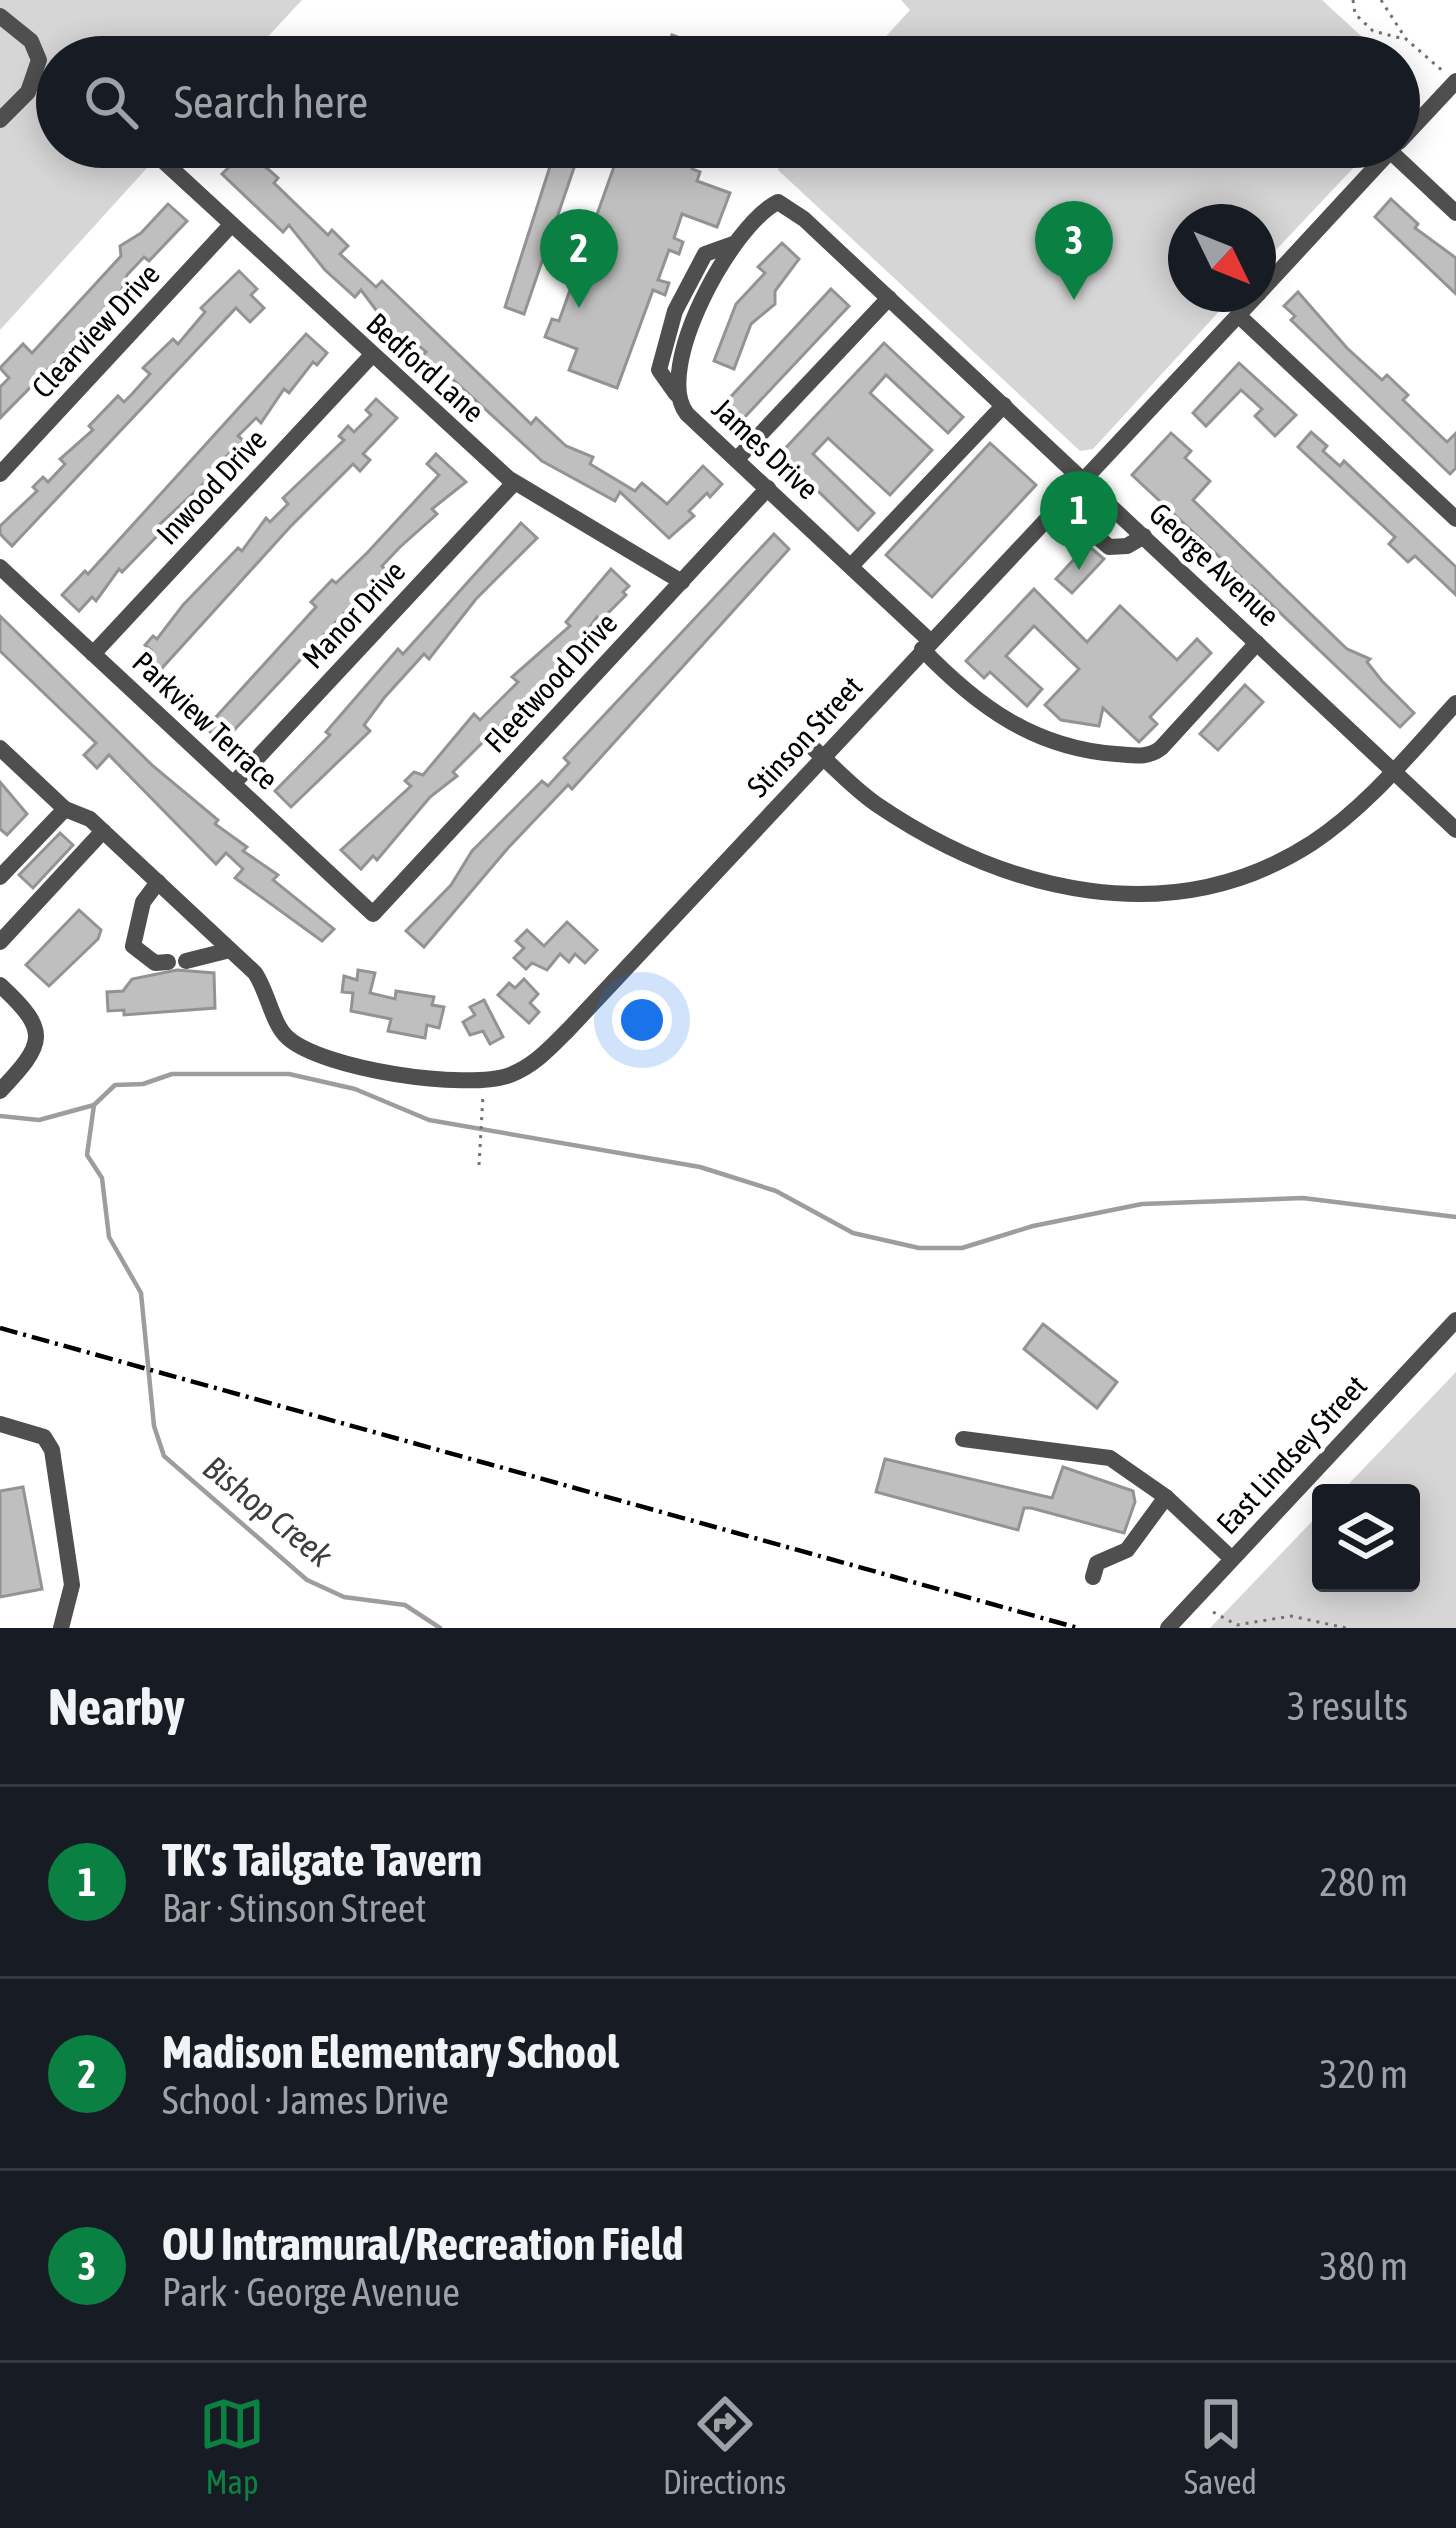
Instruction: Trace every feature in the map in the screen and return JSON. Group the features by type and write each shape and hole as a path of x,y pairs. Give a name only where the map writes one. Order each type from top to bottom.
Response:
{"street":[{"path":"0,16 31,40 36,52"},
{"path":"0,120 28,92 36,69"},
{"name":"Stinson Street","path":"1420,120 1456,82"},
{"name":"Bedford Lane","path":"171,168 514,483 682,582"},
{"name":"Stinson Street","path":"1276,275 1375,168"},
{"path":"1414,168 1456,213"},
{"name":"James Drive","path":"771,205 733,244 689,335 676,394 687,414 851,566 967,695 1002,720 1064,745 1146,756 1161,748 1257,643"},
{"name":"George Avenue","path":"771,205 793,209 1456,830"},
{"name":"Clearview Drive","path":"0,474 231,225"},
{"path":"737,459 889,298"},
{"name":"Stinson Street","path":"230,950 270,994 282,1033 330,1061 483,1080 519,1071 549,1049 818,753 1241,312"},
{"path":"1238,315 1456,519"},
{"name":"Inwood Drive","path":"93,654 371,356"},
{"path":"851,566 1004,405"},
{"name":"Manor Drive","path":"233,784 514,483"},
{"name":"Fleetwood Drive","path":"373,914 768,488"},
{"path":"1060,504 1108,547 1127,546 1144,536"},
{"path":"1092,533 1115,508"},
{"name":"Parkview Terrace","path":"0,567 373,914"},
{"path":"818,753 871,801 941,845 1023,880 1100,893 1199,887 1273,863 1326,832 1393,772 1456,703"},
{"path":"0,748 64,809 103,831 230,950"},
{"path":"4,865 64,809"},
{"path":"0,942 103,831"},
{"path":"158,882 143,902 133,946 155,963 230,950"},
{"path":"0,985 25,1008 38,1032 29,1060 0,1091"},
{"name":"East Lindsey Street","path":"1168,1628 1456,1320"},
{"path":"0,1424 44,1437 52,1450 72,1585 61,1628"},
{"path":"963,1439 1110,1458 1166,1497 1232,1559"},
{"path":"1093,1577 1097,1563 1127,1550 1166,1497"}],"path":[{"path":"1353,0 1355,14 1373,32 1392,36"},
{"path":"1382,0 1404,36"},
{"path":"1420,51 1456,82"},
{"path":"479,1165 483,1080"},
{"path":"1213,1612 1237,1625 1291,1616 1346,1628"}],"shaded area":[{"path":"0,0 302,0 269,36 36,36 36,168 147,168 0,330"},
{"path":"901,0 1322,0 1361,36 886,36 910,10"},
{"path":"779,168 1353,168 1276,250 1276,204 1168,204 1168,312 1219,312 1093,449 1080,451"},
{"path":"1456,1372 1456,1628 1210,1628 1312,1521 1312,1592 1420,1592 1420,1484 1349,1484"}],"building":[{"path":"228,168 266,168 278,178 274,183 328,235 332,230 348,246 340,254 376,287 382,281 531,424 536,418 566,446 593,457 590,464 635,491 642,483 667,504 703,466 722,484 689,511 694,516 669,538 620,492 615,501 542,461 439,367 435,372 420,358 426,352 409,337 404,342 391,330 361,290 355,297 325,270 289,225 283,232 222,174"},
{"path":"550,168 574,168 524,314 505,307"},
{"path":"614,168 692,168 700,172 697,181 730,193 717,227 682,214 674,238 683,242 679,254 669,250 658,280 669,283 665,295 653,290 617,388 569,370 577,349 545,337 552,319 559,321"},
{"path":"1391,199 1418,224 1415,228 1456,258 1456,294 1375,217"},
{"path":"168,204 187,221 149,261 144,257 127,275 120,294 0,418 0,387 9,378 0,368 23,344 32,353 121,256 120,246 141,233"},
{"path":"782,243 799,259 775,291 775,304 751,324 734,369 714,361 736,304 765,273 758,267"},
{"path":"239,271 257,289 251,295 264,308 250,322 236,308 12,546 0,534 0,526 37,491 33,487 43,477 48,482 65,464 60,459 93,430 89,426 118,396 124,402 132,394 150,374 143,368 173,339 178,344 205,312 201,308"},
{"path":"831,289 849,306 740,422 723,405"},
{"path":"1298,292 1347,348 1382,380 1387,375 1408,395 1403,400 1447,442 1456,433 1456,468 1450,474 1291,320 1295,316 1284,306"},
{"path":"306,334 327,353 317,365 313,362 289,393 284,389 261,423 256,418 238,436 244,441 215,466 218,470 158,526 162,531 122,572 119,569 96,601 92,597 79,611 62,595 85,571 88,574"},
{"path":"884,343 963,417 948,433 886,375 870,393 932,450 890,495 828,438 813,454 874,513 858,530 780,454"},
{"path":"1239,363 1296,415 1275,436 1255,416 1262,409 1241,390 1206,426 1193,413"},
{"path":"376,399 397,418 363,454 370,460 360,471 353,464 290,527 153,678 139,664 151,650 145,645 153,636 157,639 238,548 242,551 266,518 270,522 288,504 283,498 344,440 339,436 348,426 354,432 371,415 366,410"},
{"path":"1311,432 1327,446 1323,451 1340,466 1344,461 1456,567 1456,595 1415,556 1408,562 1389,544 1395,537 1298,447"},
{"path":"1171,433 1191,451 1185,458 1210,481 1193,500 1347,649 1370,659 1367,662 1382,681 1414,713 1400,727 1252,586 1247,591 1237,581 1241,577 1132,475"},
{"path":"990,443 1036,485 932,597 886,555"},
{"path":"436,454 466,482 432,509 437,514 382,566 385,570 222,743 206,728 316,607 311,602 367,553 439,475 427,464"},
{"path":"521,523 537,538 476,599 429,659 424,654 384,698 364,725 370,731 291,807 275,791 330,735 326,732 398,649 403,654"},
{"path":"774,534 789,549 572,789 568,785 508,848 424,947 406,931 451,885 472,851 542,781 548,786 569,763 564,758"},
{"path":"1074,534 1104,559 1072,593 1056,579 1078,555 1066,543"},
{"path":"611,569 629,586 623,592 626,595 601,620 597,617 571,654 453,772 457,776 430,797 377,860 373,856 361,869 341,850 411,786 405,781 414,772 423,775 474,714 480,720 518,682 512,677 570,626 566,622"},
{"path":"1034,589 1087,642 1120,606 1177,660 1197,639 1211,653 1150,717 1157,724 1139,742 1103,708 1099,726 1061,720 1045,705 1079,669 1034,626 1006,656 1042,689 1027,706 990,672 984,678 966,661"},
{"path":"0,616 153,766 218,820 215,824 247,847 243,851 278,875 273,880 334,929 322,941 235,878 243,869 226,853 216,864 109,755 97,768 84,755 96,743 0,651"},
{"path":"1245,685 1263,702 1218,750 1200,734"},
{"path":"0,782 27,814 7,835 0,829"},
{"path":"60,833 73,845 33,888 19,875"},
{"path":"79,910 101,930 98,939 49,986 26,965"},
{"path":"567,922 597,950 585,963 575,954 569,962 560,954 547,970 532,963 526,969 514,958 524,948 516,941 527,930 544,946"},
{"path":"177,970 214,973 215,1008 124,1015 124,1010 108,1011 107,992 123,991 132,979"},
{"path":"358,970 375,973 370,993 395,999 396,991 434,997 432,1005 444,1007 439,1028 427,1025 425,1038 388,1031 391,1019 351,1011 353,993 342,992 344,976 357,980"},
{"path":"524,979 538,994 530,1003 539,1012 529,1023 498,995 509,983 515,988"},
{"path":"484,1000 503,1037 490,1044 483,1031 470,1035 463,1022 475,1015 470,1007"},
{"path":"1043,1324 1117,1382 1097,1408 1024,1349"},
{"path":"885,1459 1052,1498 1063,1467 1133,1491 1135,1502 1124,1533 1031,1508 1024,1508 1018,1530 876,1492"},
{"path":"23,1487 42,1589 0,1597 0,1491"}],"waterway":[{"path":"94,1105 115,1085 143,1084 172,1074 289,1074 355,1089 429,1120 700,1167 776,1191 853,1233 919,1248 962,1248 1033,1226 1142,1204 1303,1198 1456,1217"},
{"name":"Bishop Creek","path":"94,1105 87,1155 102,1178 109,1237 141,1293 154,1426 164,1456 307,1580 344,1597 405,1605 440,1628"},
{"name":"Bishop Creek","path":"0,1116 39,1120 94,1105"}],"railway":[{"path":"0,1328 1078,1628"}],"place":[{"name":"OU Intramural/Recreation Field","path":"1074,300"},
{"name":"Madison Elementary School","path":"579,308"},
{"name":"TK's Tailgate Tavern","path":"1079,570"}]}
